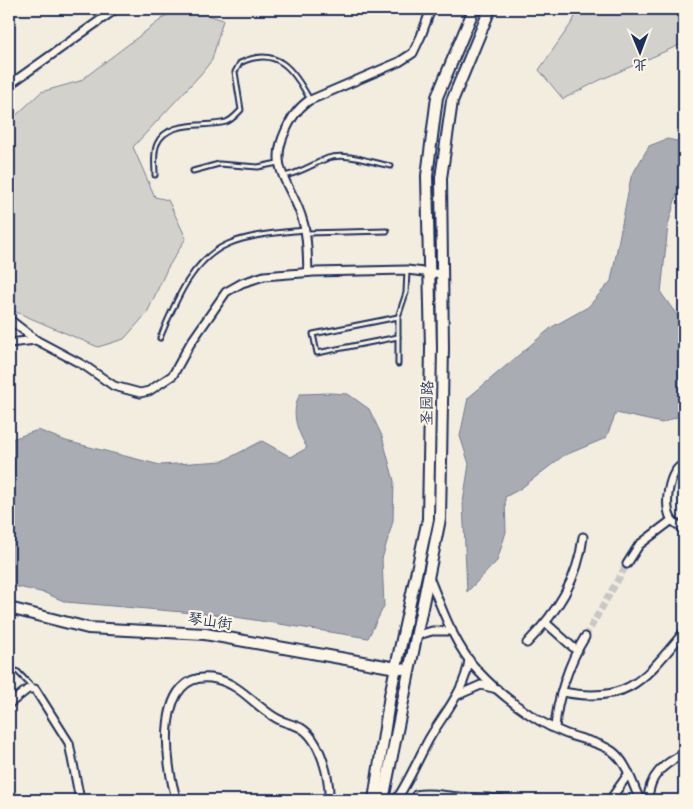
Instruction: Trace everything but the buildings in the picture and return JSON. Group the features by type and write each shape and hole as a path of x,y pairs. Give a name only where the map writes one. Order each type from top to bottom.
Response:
{"street":[{"path":"9,85 116,9"},
{"path":"308,272 305,232 300,213 278,163 277,152 292,117 299,108 310,100 399,62 413,53 430,9"},
{"name":"圣园路","path":"374,800 396,669 428,519 431,348 427,176 438,97 474,9"},
{"name":"圣园路","path":"383,800 440,519 441,178 452,101 490,9"},
{"path":"9,319 36,340 85,366 114,386 140,393 149,391 173,374 190,344 226,292 242,282 264,276 308,272 407,270 442,274"},
{"path":"9,343 36,340"},
{"path":"684,464 673,472 669,483 669,512 672,520 684,530"},
{"path":"627,564 639,545 672,520"},
{"path":"527,643 546,623 560,604 576,573 583,537"},
{"path":"428,575 452,631 469,660 497,689 554,728 612,751 629,773 640,800"},
{"name":"琴山街","path":"9,608 88,628 205,634 408,670"},
{"path":"546,623 576,650"},
{"path":"415,636 432,631 452,631"},
{"path":"563,692 602,696 626,690 659,662 684,632"},
{"path":"554,728 576,650 585,637"},
{"path":"396,800 429,739 457,695 467,672 469,660"},
{"path":"176,800 168,766 169,715 179,691 188,684 205,678 225,682 248,696 276,718 302,728 317,748 325,768 330,787 329,800"},
{"path":"457,695 481,685 497,689"},
{"path":"9,704 28,689 35,689 69,743 80,800"},
{"path":"648,800 651,784 656,772 670,761 684,754"},
{"path":"610,800 629,773"},
{"path":"416,795 481,796 502,800"}],"lane":[{"path":"155,175 156,146 174,129 185,126 227,122 241,110 236,72 240,63 260,57 280,62 297,76 310,100"},
{"path":"283,176 306,170 330,158 344,157 391,166"},
{"path":"193,171 219,164 246,168 278,163"},
{"path":"160,338 177,298 189,279 206,259 228,244 305,232 387,231"},
{"path":"398,364 398,317 406,293 407,270"},
{"path":"398,317 312,334 317,353 398,337"},
{"path":"9,667 18,672 35,689"}],"shaded area":[{"path":"175,9 191,9 223,20 212,60 133,147 155,197 168,200 186,238 167,269 147,313 124,339 98,347 9,309 9,122 41,92 80,81"},
{"path":"578,9 684,9 684,43 598,81 563,99 539,70 573,21"},
{"path":"667,139 684,144 684,178 681,180 668,225 661,293 684,325 684,414 662,423 616,413 606,438 563,456 520,489 505,497 506,532 497,561 467,592 463,502 469,464 460,436 468,398 552,327 588,307 611,281 631,177 649,146"},
{"path":"300,394 348,394 369,409 382,436 394,481 393,521 382,559 384,606 368,638 229,616 66,602 45,593 9,585 9,440 38,430 66,441 160,465 223,461 262,441 291,457 307,448 300,435 295,415 295,408"}],"tunnel":[{"path":"585,637 627,564"}]}
